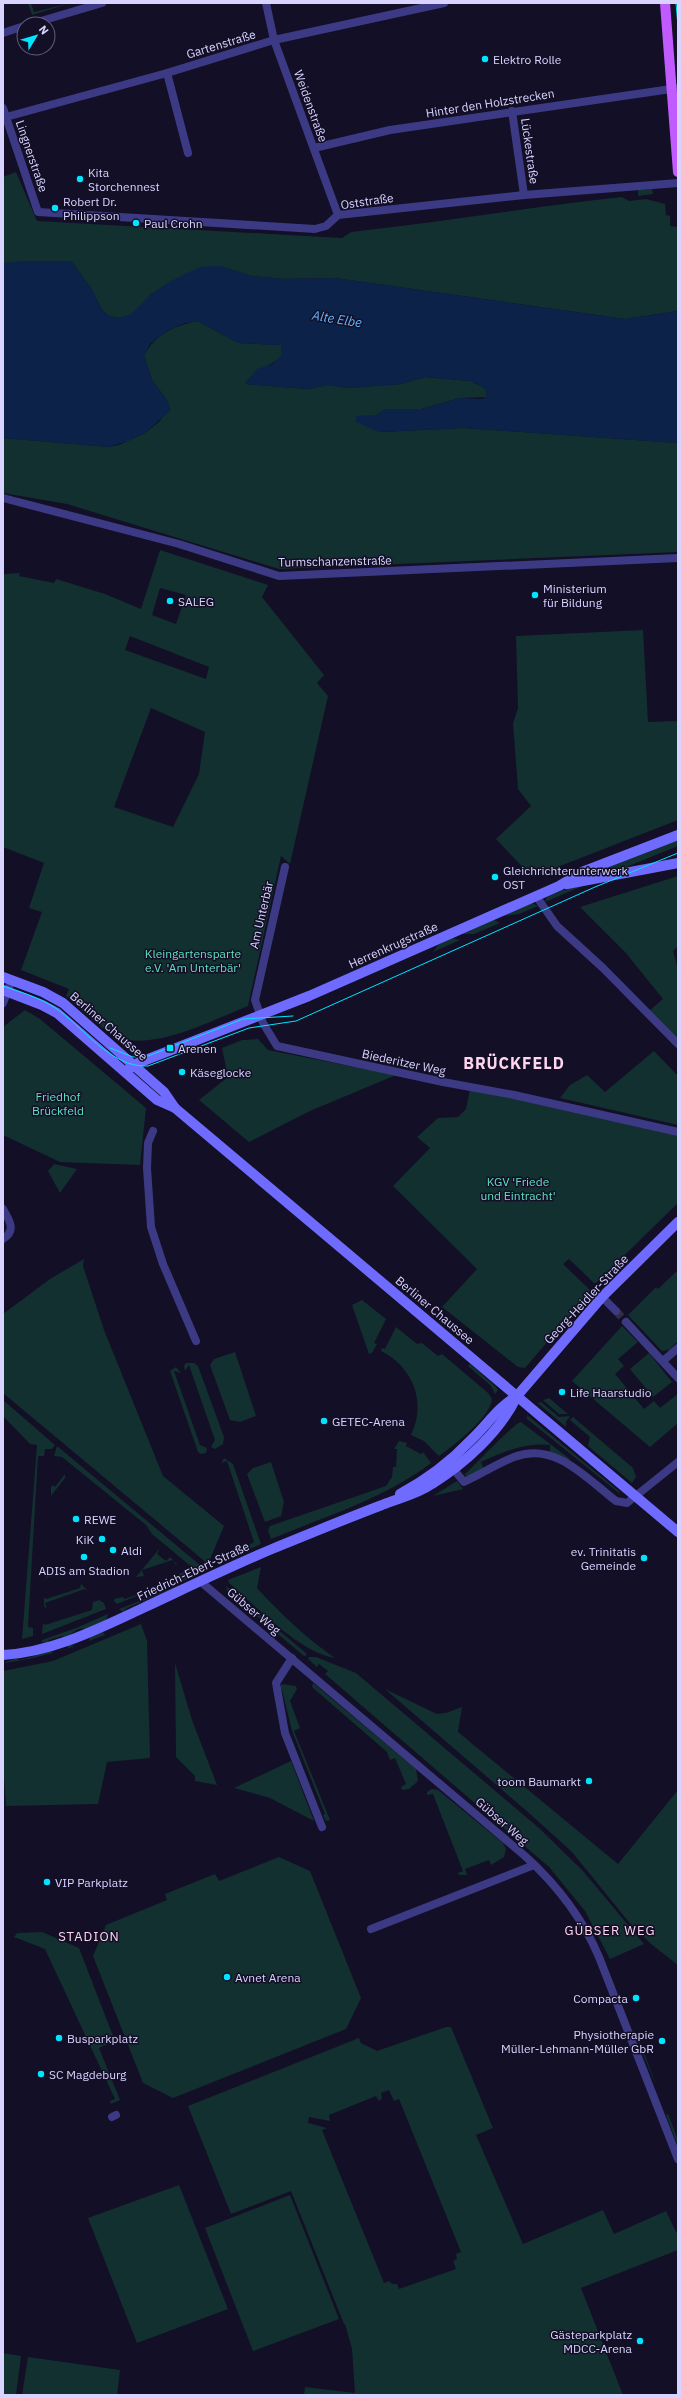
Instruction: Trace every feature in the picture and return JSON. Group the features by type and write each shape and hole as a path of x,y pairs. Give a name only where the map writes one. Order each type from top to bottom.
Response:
{"main road":[{"path":"665,3 675,88 678,172"}],"street":[{"path":"56,17 102,3"},
{"name":"Weidenstraße","path":"266,3 274,40 338,215"},
{"name":"Gartenstraße","path":"6,117 167,73 274,40 444,3"},
{"path":"3,33 16,29"},
{"path":"167,73 188,153"},
{"name":"Hinter den Holzstrecken","path":"314,148 379,132 512,111 675,88"},
{"name":"Lingnerstraße","path":"3,108 38,212"},
{"name":"Lückestraße","path":"512,111 524,195"},
{"name":"Oststraße","path":"38,212 315,229 326,226 338,215 524,195 678,183"},
{"name":"Turmschanzenstraße","path":"3,498 187,546 279,576 678,558"},
{"name":"Herrenkrugstraße","path":"126,1071 134,1065 260,1016 355,976 559,886 582,872 678,835"},
{"name":"Herrenkrugstraße","path":"559,886 678,863"},
{"name":"Am Unterbär","path":"260,1016 255,1000 285,867"},
{"path":"536,896 557,926 642,1006 678,1044"},
{"path":"3,1003 8,979"},
{"name":"Berliner Chaussee","path":"8,979 44,992 63,1003 164,1092 175,1108 678,1532"},
{"name":"Berliner Chaussee","path":"6,991 58,1013 126,1071 157,1100 175,1108"},
{"name":"Biederitzer Weg","path":"260,1016 270,1037 275,1044 281,1048 514,1095 678,1132"},
{"path":"153,1131 148,1142 147,1168 151,1227 163,1264 196,1341"},
{"path":"3,1209 11,1223 12,1230 9,1235 3,1239"},
{"name":"Georg-Heidler-Straße","path":"517,1396 602,1297 678,1222"},
{"path":"602,1297 616,1311"},
{"path":"626,1322 678,1378"},
{"path":"663,1361 678,1348"},
{"name":"Friedrich-Ebert-Straße","path":"4,1655 49,1647 85,1635 270,1550 420,1491 451,1465 502,1405 517,1396"},
{"path":"451,1465 464,1482 515,1456 541,1452 562,1459 616,1501 627,1503 678,1462"},
{"name":"Gübser Weg","path":"201,1582 534,1865 567,1901 591,1938 658,2102 678,2159"},
{"path":"292,1658 276,1683 285,1733 322,1827"},
{"path":"371,1928 534,1865"}],"green space":[{"path":"28,3 31,3 34,12 71,3 32,15"},
{"path":"16,172 37,221 342,238 351,232 554,205 622,197 629,201 646,199 665,204 666,215 670,216 670,226 678,227 678,311 625,319 335,278 284,279 251,276 221,266 151,294 139,308 130,315 119,318 109,316 102,310 91,288 71,261 3,263 3,177"},
{"path":"652,189 653,194 638,196 638,190"},
{"path":"198,321 238,343 281,345 282,356 254,374 245,384 308,389 328,385 348,388 401,384 425,377 470,381 485,388 487,397 460,398 421,409 386,409 376,415 379,432 464,428 678,443 678,552 279,569 67,504 3,493 3,438 109,447 119,445 145,433 160,421 164,415 167,400 152,380 144,356 153,342 166,332 181,325"},
{"name":"Kleingartensparte e.V. 'Am Unterbär'","path":"160,550 268,585 262,597 324,675 317,683 328,696 290,864 281,856 248,1006 183,1032 147,1040 130,1040 116,1036 96,1023 66,996 69,989 21,970 42,912 29,908 44,863 3,847 3,576 5,574 20,573 19,576 54,583 56,579 105,594 141,609","holes":["160,588 186,595 176,624 152,615","130,636 209,667 206,679 125,650","151,708 205,732 199,774 173,827 114,807"]},
{"path":"643,630 648,722 678,721 678,820 532,877 496,839 531,806 518,789 513,723 518,708 516,636"},
{"path":"678,839 678,846 614,872 582,878 616,862"},
{"path":"678,876 678,946 673,951 678,970 678,1044 649,1011 663,999 626,953 580,907"},
{"path":"592,882 545,902 547,897 570,887"},
{"path":"532,903 538,906 519,914 503,916"},
{"path":"494,920 500,923 474,934 462,934"},
{"path":"452,938 460,940 433,952 438,945"},
{"name":"Friedhof Brückfeld","path":"25,1010 40,1019 146,1108 140,1165 60,1162 3,1135 3,1027"},
{"path":"258,1039 268,1050 396,1075 310,1111 249,1142 199,1100 228,1077 222,1048 242,1040"},
{"path":"654,1051 678,1076 678,1125 560,1098 570,1085 587,1075 605,1092"},
{"name":"KGV 'Friede und Eintracht'","path":"470,1089 678,1136 678,1203 596,1283 594,1283 569,1259 563,1264 591,1291 525,1368 518,1367 442,1307 477,1269 393,1186 430,1148 417,1137 438,1118 458,1117 466,1109"},
{"path":"54,1164 77,1169 60,1193 48,1171"},
{"path":"84,1259 83,1266 104,1330 163,1476 224,1526 208,1564 3,1393 3,1314 50,1279"},
{"path":"678,1270 678,1341 669,1350 662,1351 628,1315 656,1287 658,1289"},
{"path":"362,1300 386,1319 374,1343 377,1344 372,1353 369,1354 352,1305"},
{"path":"622,1326 638,1342 618,1359 624,1366 615,1374 644,1409 654,1401 660,1408 678,1394 678,1423 650,1447 572,1381"},
{"path":"396,1327 417,1344 422,1343 438,1356 442,1354 488,1393 492,1399 490,1406 478,1422 462,1438 439,1456 424,1441 411,1435 416,1423 418,1410 414,1387 409,1376 401,1366 381,1351 382,1348 385,1349"},
{"path":"235,1352 256,1416 240,1422 230,1420 210,1365 214,1359"},
{"path":"649,1353 672,1382 653,1397 630,1369"},
{"path":"186,1363 194,1363 198,1366 224,1437 223,1444 215,1449 211,1447 215,1440 189,1365 185,1371 184,1366"},
{"path":"470,1364 496,1387 498,1390 495,1394 491,1386 468,1366"},
{"path":"176,1367 181,1373 174,1371 200,1445 207,1448 206,1453 201,1454 198,1452 170,1371"},
{"path":"549,1398 568,1414 559,1414 543,1400"},
{"path":"3,1400 55,1445 52,1449 45,1449 44,1456 38,1456 28,1627 33,1628 33,1636 22,1639 37,1445 30,1444 3,1416"},
{"path":"541,1402 559,1417 570,1416 566,1422 566,1427 538,1403"},
{"path":"527,1415 620,1492 619,1493 527,1419"},
{"path":"573,1417 633,1468 636,1477 632,1483 588,1446 590,1437 570,1420"},
{"path":"521,1422 570,1459 568,1461 550,1453 550,1445 541,1444 523,1446 489,1458 481,1462 484,1469 468,1476 464,1475 502,1437"},
{"path":"399,1441 407,1443 406,1446 421,1454 423,1452 431,1463 413,1476 374,1497 271,1539 268,1530 270,1526 386,1486 392,1477 393,1467 396,1467 397,1449 394,1449"},
{"path":"57,1446 206,1570 199,1573 152,1534 146,1525 62,1457 54,1456"},
{"path":"224,1458 233,1464 261,1544 250,1549 249,1545 254,1542 227,1461 221,1463"},
{"path":"271,1462 284,1502 281,1516 265,1522 247,1474 253,1468"},
{"path":"65,1474 65,1478 51,1496 51,1487 53,1485 55,1487"},
{"path":"457,1481 463,1489 433,1496"},
{"path":"160,1548 157,1554 166,1561 170,1557 173,1560 142,1570 144,1576 136,1577"},
{"path":"261,1567 257,1588 294,1625 335,1658 307,1647 293,1638 265,1616 229,1583 228,1580"},
{"path":"61,1568 68,1573 68,1574 66,1572 46,1578 45,1582 46,1573 48,1575 60,1571"},
{"path":"184,1572 190,1578 117,1604 114,1601 114,1599 123,1597 124,1599 181,1581 179,1574"},
{"path":"81,1584 89,1592 85,1589 45,1603 47,1609 44,1606 44,1597 46,1599 80,1588"},
{"path":"183,1584 127,1608 123,1612 119,1609"},
{"path":"226,1586 307,1655 304,1656 227,1591"},
{"path":"99,1600 104,1603 106,1609 42,1634 43,1623 45,1625 92,1610 93,1602"},
{"path":"108,1614 106,1620 86,1629 83,1628 68,1636 62,1636 49,1640 47,1643 42,1642 42,1640 76,1628"},
{"path":"141,1624 147,1641 150,1758 107,1762 98,1804 6,1806 3,1765 3,1671 53,1661"},
{"path":"103,1632 105,1635 92,1640 89,1641 90,1637"},
{"path":"69,1645 75,1646 67,1649"},
{"path":"50,1651 53,1653 29,1659 3,1663 16,1658 19,1660"},
{"path":"309,1657 316,1657 356,1673 539,1828 583,1871 644,1944 610,1959 585,1911 549,1867 325,1674 328,1671 319,1664 317,1667 308,1659"},
{"path":"175,1663 192,1720 217,1785 195,1781 195,1776 176,1757"},
{"path":"313,1683 416,1769 418,1781 409,1789 402,1790 401,1787 406,1784 395,1758 390,1760 387,1752 312,1687"},
{"path":"282,1684 296,1686 297,1689 290,1701 300,1728 294,1731 330,1820 326,1821 323,1815 325,1814 292,1731 282,1690 278,1690"},
{"path":"385,1689 437,1714 446,1713 462,1707 458,1732 618,1864 678,1790 678,1965 651,1944 628,1921 572,1852"},
{"path":"291,1761 314,1821 270,1798 234,1788"},
{"path":"432,1789 438,1790 503,1843 506,1849 504,1857 491,1865 489,1860 465,1869 467,1875 459,1875 458,1873 463,1871 433,1794 427,1795 427,1792"},
{"name":"Avnet Arena","path":"279,1857 310,1871 361,1998 346,2029 173,2098 143,2083 93,1956 106,1925 167,1900 165,1894 215,1874 219,1881"},
{"path":"42,1932 79,1948 115,2041 99,2048 120,2100 111,2104 110,2101 115,2099 45,1949 14,1937 17,1933"},
{"path":"446,2027 451,2027 493,2128 476,2135 523,2244 603,2210 614,2234 666,2211 676,2232 678,2231 678,2250 581,2288 623,2395 304,2395 305,2387 355,2393 352,2349 345,2324 291,2191 231,2214 188,2106 359,2038 361,2043 377,2051","holes":["389,2090 394,2101 399,2099 461,2252 456,2254 457,2259 453,2261 456,2269 399,2289 397,2284 392,2284 389,2281 384,2283 322,2130 327,2128 308,2123 309,2117 330,2121 329,2115 376,2096 379,2101 382,2098 381,2093"]},
{"path":"637,2034 658,2090 635,2035"},
{"path":"668,2114 678,2140 678,2146 666,2115"},
{"path":"179,2185 228,2309 137,2343 88,2218"},
{"path":"290,2195 339,2319 253,2351 205,2228"},
{"path":"3,2353 21,2356 16,2395 3,2395"},
{"path":"28,2357 120,2370 117,2395 22,2395"}],"water":[{"name":"Alte Elbe","path":"23,261 71,261 91,288 102,310 109,316 118,318 130,315 151,294 171,281 200,267 212,266 221,266 251,276 284,279 335,278 625,319 678,311 678,443 464,428 379,432 356,422 356,416 376,415 386,409 422,409 460,398 481,399 487,397 485,388 470,381 425,377 401,384 348,388 328,385 308,389 245,384 257,369 273,364 281,356 281,345 238,343 198,321 185,323 169,330 150,344 144,356 152,380 167,400 171,410 145,433 128,441 109,447 3,438 3,263"}],"tunnel":[{"path":"616,1311 626,1322"}],"tram line":[{"path":"676,3 678,26"},
{"path":"3,986 48,1003 65,1015 109,1053 121,1060 134,1065 148,1066 249,1028 296,1021 595,887 678,853"},
{"path":"110,1048 133,1057 148,1056 243,1019 293,1016"}],"place":[{"name":"Elektro Rolle","path":"485,59"},
{"name":"Kita Storchennest","path":"80,179"},
{"name":"Robert Dr. Philippson","path":"55,208"},
{"name":"Paul Crohn","path":"136,223"},
{"name":"Ministerium für Bildung","path":"535,595"},
{"name":"SALEG","path":"170,601"},
{"name":"Gleichrichterunterwerk OST","path":"495,877"},
{"name":"Arenen","path":"170,1048"},
{"name":"Käseglocke","path":"182,1072"},
{"name":"Life Haarstudio","path":"562,1392"},
{"name":"GETEC-Arena","path":"324,1421"},
{"name":"REWE","path":"76,1519"},
{"name":"KiK","path":"102,1539"},
{"name":"Aldi","path":"113,1550"},
{"name":"ADIS am Stadion","path":"84,1557"},
{"name":"ev. Trinitatis Gemeinde","path":"644,1558"},
{"name":"toom Baumarkt","path":"589,1781"},
{"name":"VIP Parkplatz","path":"47,1882"},
{"name":"Avnet Arena","path":"227,1977"},
{"name":"Compacta","path":"636,1998"},
{"name":"Busparkplatz","path":"59,2038"},
{"name":"Physiotherapie Müller-Lehmann-Müller GbR","path":"662,2041"},
{"name":"SC Magdeburg","path":"41,2074"},
{"name":"Gästeparkplatz MDCC-Arena","path":"640,2341"}],"district":[{"name":"BRÜCKFELD","path":"514,1063"},
{"name":"GÜBSER WEG","path":"610,1930"},
{"name":"STADION","path":"89,1936"}]}
